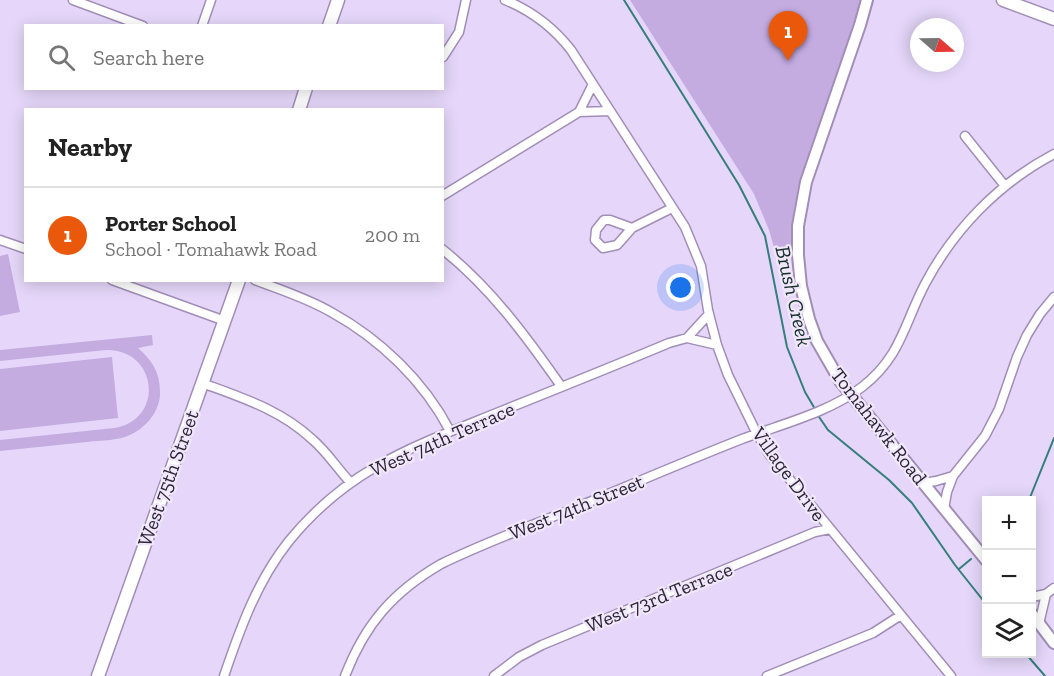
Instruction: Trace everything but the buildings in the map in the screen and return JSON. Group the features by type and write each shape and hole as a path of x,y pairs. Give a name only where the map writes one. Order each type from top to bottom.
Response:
{"main road":[{"path":"330,24 338,0"},
{"path":"1003,0 1054,19"},
{"path":"300,108 305,90"},
{"name":"West 75th Street","path":"99,676 238,282"}],"street":[{"path":"73,0 90,3 138,24"},
{"path":"203,24 211,0"},
{"path":"444,55 459,32 466,0"},
{"name":"Village Drive","path":"505,0 534,14 555,31 571,50 684,227 698,258 709,314 728,375 769,454 951,676"},
{"name":"Tomahawk Road","path":"867,0 806,182 798,226 801,286 809,319 826,358 850,394 982,554"},
{"path":"579,112 592,84"},
{"path":"444,195 579,112 610,111"},
{"path":"965,136 1005,186"},
{"name":"West 74th Street","path":"345,676 363,636 387,605 420,576 441,564 802,417 850,394 874,377 891,358 926,283 942,255 963,227 1005,186 1024,171 1054,154"},
{"path":"632,228 672,208"},
{"path":"0,240 24,248"},
{"path":"444,251 485,288 503,308 561,387"},
{"path":"118,282 225,321"},
{"path":"260,282 330,311 371,338 398,362 421,388 443,417 450,431"},
{"path":"944,509 953,476 985,436 999,409 1017,357 1040,314 1054,297"},
{"name":"West 74th Terrace","path":"224,676 248,609 274,562 304,524 350,482 388,459 450,431 669,343 687,338 709,314"},
{"path":"687,338 717,345"},
{"path":"202,384 255,402 294,423 326,453 350,482"},
{"path":"923,483 953,476"},
{"name":"West 73rd Terrace","path":"494,676 519,657 542,645 814,532 830,529"},
{"path":"1036,596 1046,594 1054,588"},
{"path":"1039,624 1046,594"},
{"path":"767,676 873,633 901,615"},
{"path":"1036,620 1054,642"}],"shaded area":[{"path":"630,0 861,0 799,183 792,222 791,254 777,258 769,230 754,194"},
{"path":"8,254 20,312 0,316 0,256"},
{"path":"152,335 153,345 138,348 151,361 156,372 160,384 160,398 148,422 138,431 116,439 0,451 0,440 114,428 130,422 142,412 148,400 149,386 145,372 136,361 123,353 106,350 0,361 0,350"},
{"path":"112,357 118,418 0,431 0,369"}],"waterway":[{"name":"Brush Creek","path":"624,0 739,185 765,236 787,347 805,392 815,409"},
{"name":"Brush Creek","path":"817,414 828,430 889,480 912,503 982,599"},
{"path":"1031,496 1054,438"},
{"path":"959,569 971,559"},
{"name":"Brush Creek","path":"1029,658 1045,676"}],"place":[{"name":"Porter School","path":"788,61"}]}
